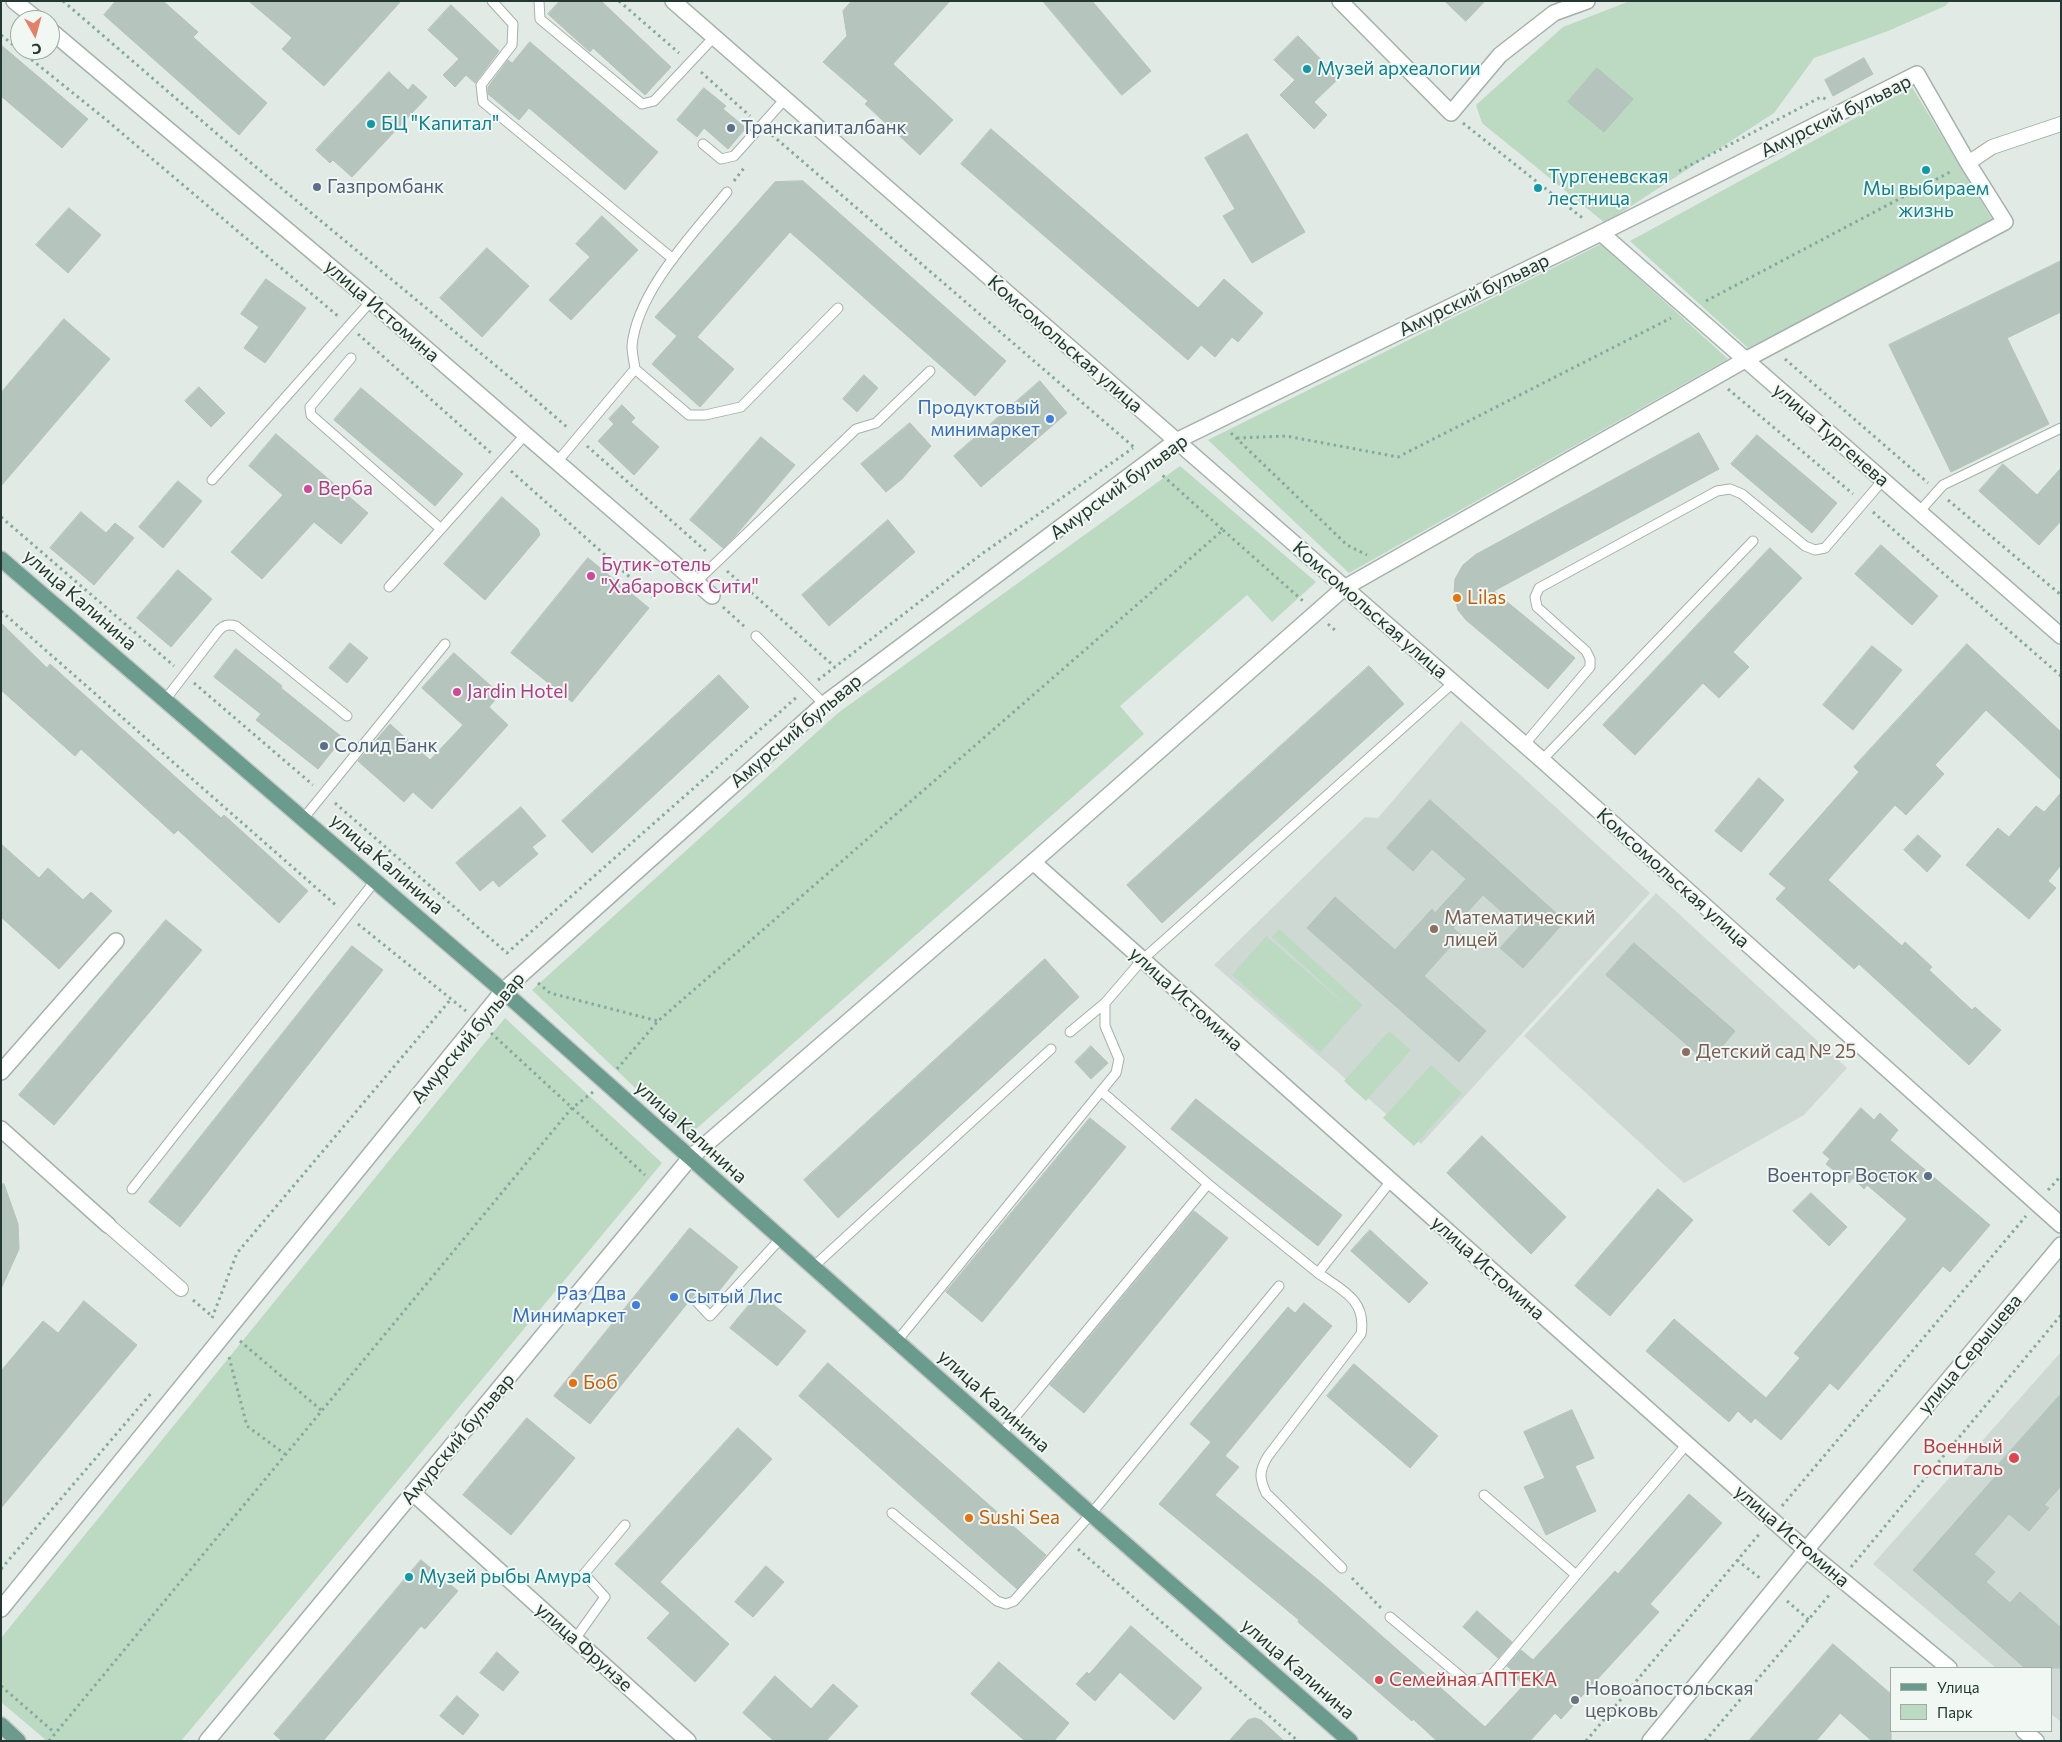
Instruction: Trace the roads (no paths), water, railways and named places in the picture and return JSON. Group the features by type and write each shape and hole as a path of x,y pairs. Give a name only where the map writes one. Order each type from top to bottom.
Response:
{"main road":[{"name":"улица Калинина","path":"1,559 503,991 1091,1514 1350,1741"},
{"path":"1,1725 18,1741"}],"street":[{"path":"14,1 25,10"},
{"name":"Комсомольская улица","path":"673,1 1542,760 2061,1225"},
{"path":"1340,1 1451,113 1500,55 1554,13 1587,1"},
{"name":"улица Истомина","path":"60,38 371,301 712,596"},
{"name":"Амурский бульвар","path":"1,1609 232,1334 503,991 824,704 1176,442 1601,233 1917,74 1968,163 2005,222 1745,360 1344,588 1032,862 690,1158 207,1741"},
{"path":"1968,163 1992,147 2061,124"},
{"name":"улица Тургенева","path":"1601,233 2061,636"},
{"name":"улица Истомина","path":"1032,862 1806,1550 1948,1667"},
{"path":"1,1072 116,941"},
{"path":"1,1129 181,1290"},
{"name":"улица Серышева","path":"1650,1741 1806,1550 2061,1245"},
{"name":"улица Фрунзе","path":"413,1494 688,1741"},
{"path":"2025,1732 2036,1741"}],"lane":[{"path":"492,1 513,24 512,45 481,85 483,102 673,259"},
{"path":"539,1 540,18 642,104 654,101 714,37"},
{"path":"703,144 721,159 734,156 785,99"},
{"path":"727,192 655,282 641,311 632,346 635,369 689,415 741,407 838,308"},
{"path":"212,480 371,301"},
{"path":"351,358 310,407 311,415 441,529"},
{"path":"557,462 635,369"},
{"path":"696,582 856,430 876,423 930,371"},
{"path":"1919,512 1943,485 2061,428"},
{"path":"389,587 525,434"},
{"path":"1524,745 1590,667 1590,659 1586,652 1537,606 1535,597 1539,588 1717,491 1730,489 1742,494 1805,546 1815,550 1825,548 1883,480"},
{"path":"1542,760 1753,541"},
{"path":"165,700 219,630 224,626 230,625 236,626 347,716"},
{"path":"756,636 824,704"},
{"path":"303,819 445,644"},
{"path":"1070,1032 1105,1003 1142,960 1454,684"},
{"path":"132,1189 376,881"},
{"path":"897,1340 1116,1073 1119,1058 1105,1026 1105,1003"},
{"path":"813,1267 1051,1049"},
{"path":"1102,1091 1208,1184 1353,1299 1361,1312 1363,1323 1360,1334 1261,1467 1261,1482 1266,1493 1342,1568"},
{"path":"1318,1273 1391,1181"},
{"path":"1002,1433 1208,1184"},
{"path":"697,1302 710,1316 781,1238"},
{"path":"892,1513 997,1602 1006,1604 1014,1601 1091,1514 1278,1286"},
{"path":"1390,1617 1466,1681 1490,1677 1687,1444"},
{"path":"1484,1495 1576,1575"},
{"path":"575,1639 605,1597 584,1574 625,1525"}],"place":[{"name":"Музей археалогии","path":"1307,69"},
{"name":"БЦ \"Капитал\"","path":"371,124"},
{"name":"Транскапиталбанк","path":"731,128"},
{"name":"Мы выбираем жизнь","path":"1926,170"},
{"name":"Газпромбанк","path":"317,187"},
{"name":"Тургеневская лестница","path":"1538,188"},
{"name":"Продуктовый минимаркет","path":"1050,419"},
{"name":"Верба","path":"308,489"},
{"name":"Бутик-отель \"Хабаровск Сити\"","path":"591,576"},
{"name":"Lilas","path":"1457,598"},
{"name":"Jardin Hotel","path":"457,692"},
{"name":"Солид Банк","path":"324,746"},
{"name":"Математический лицей","path":"1434,929"},
{"name":"Детский сад № 25","path":"1686,1052"},
{"name":"Военторг Восток","path":"1928,1176"},
{"name":"Сытый Лис","path":"674,1297"},
{"name":"Раз Два Минимаркет","path":"636,1305"},
{"name":"Боб","path":"573,1383"},
{"name":"Военный госпиталь","path":"2014,1458"},
{"name":"Sushi Sea","path":"969,1518"},
{"name":"Музей рыбы Амура","path":"409,1577"},
{"name":"Семейная АПТЕКА","path":"1379,1680"},
{"name":"Новоапостольская церковь","path":"1575,1700"}]}
